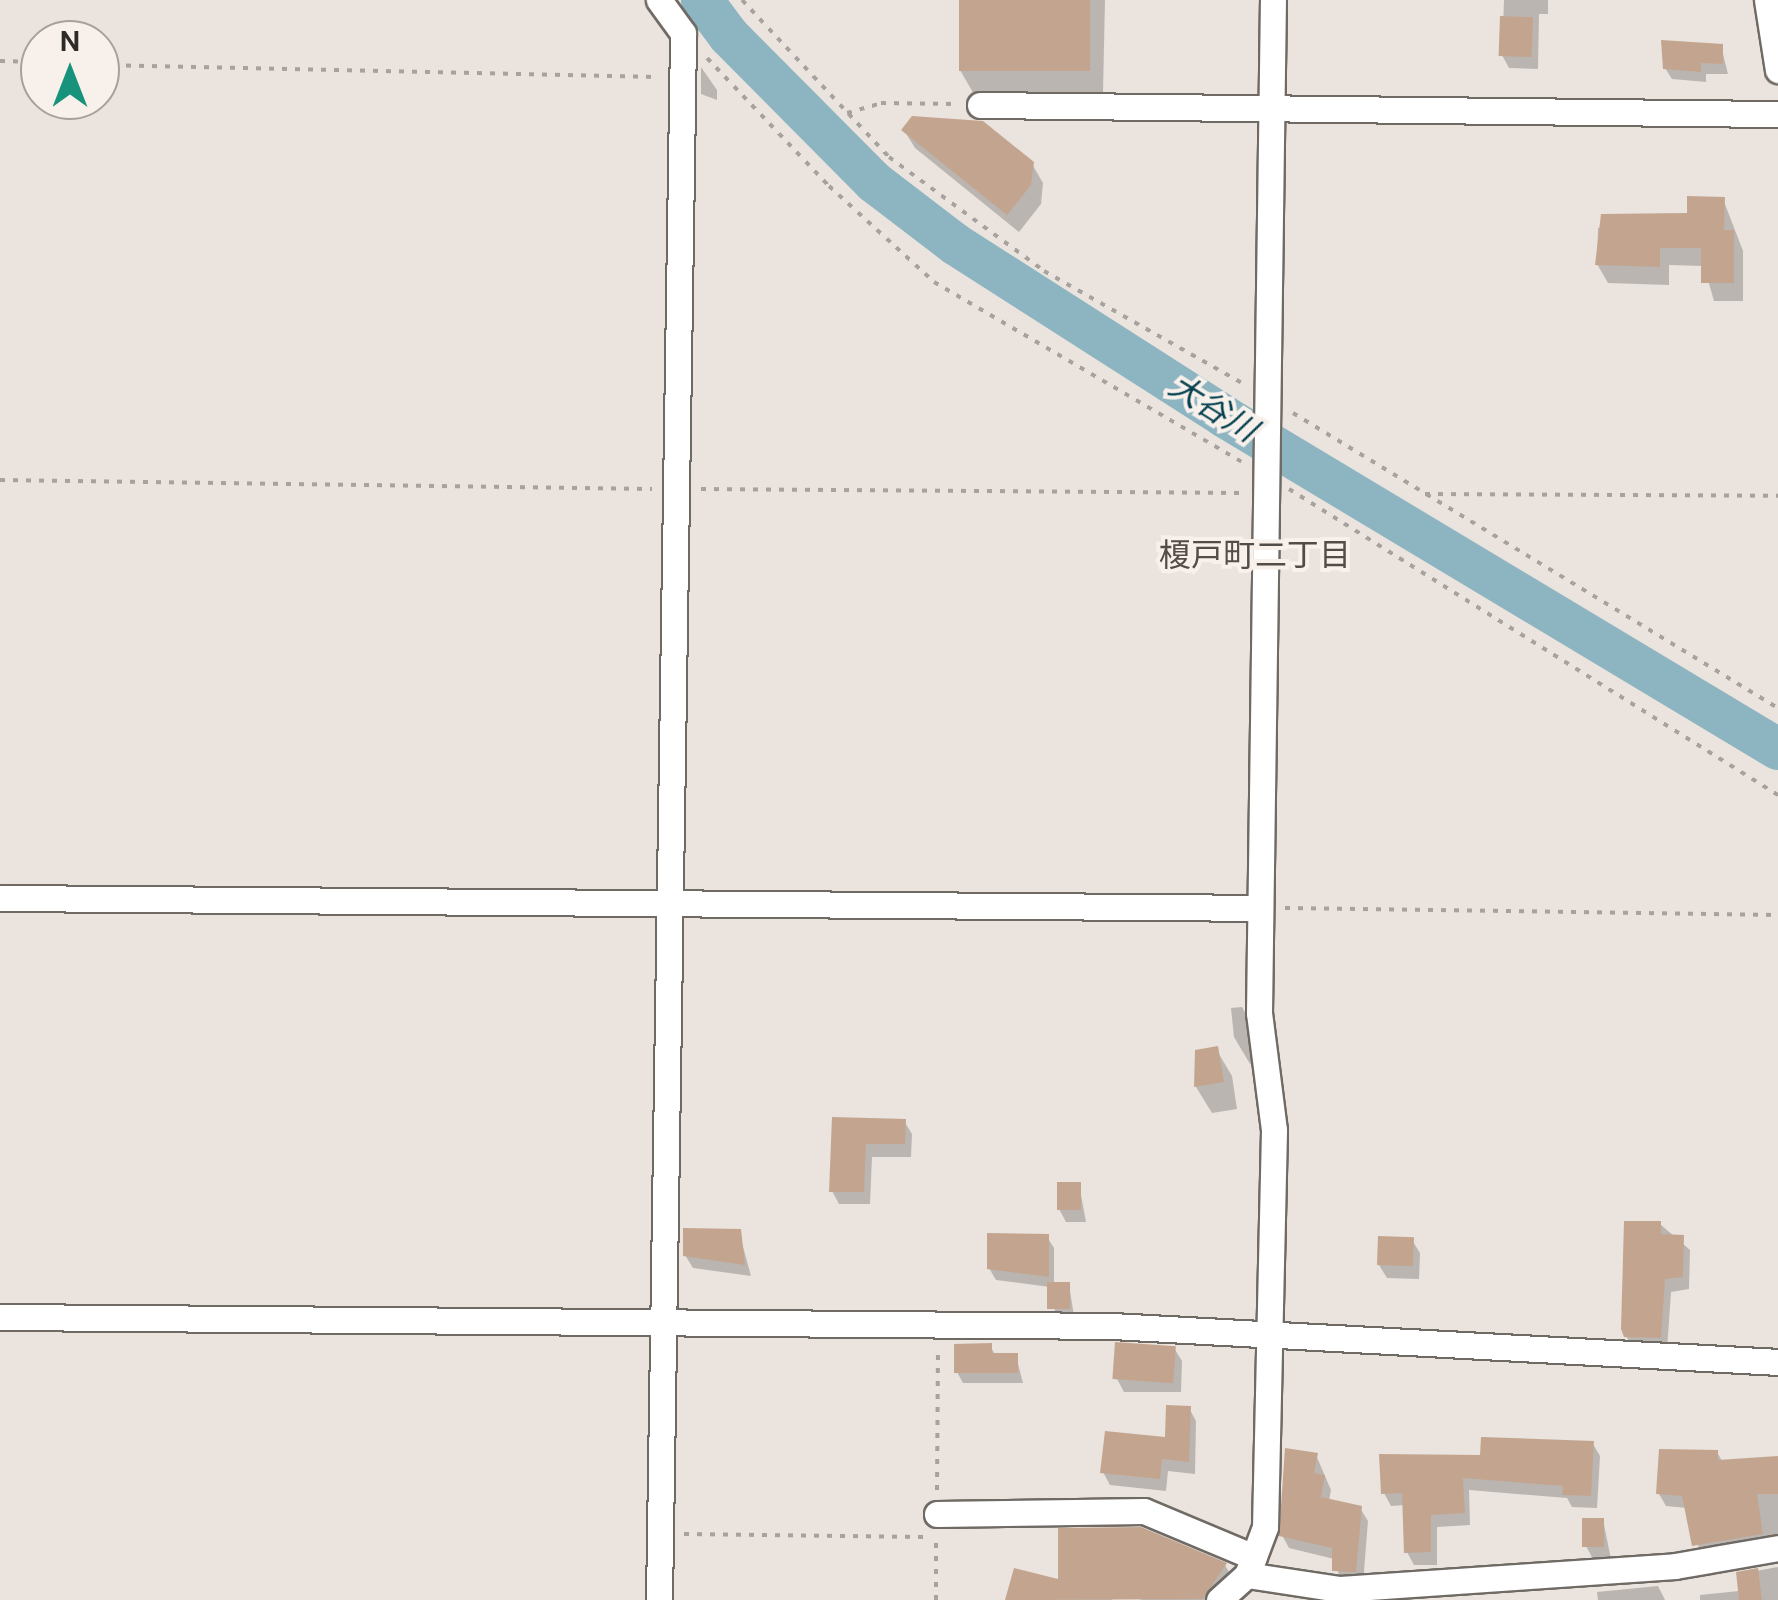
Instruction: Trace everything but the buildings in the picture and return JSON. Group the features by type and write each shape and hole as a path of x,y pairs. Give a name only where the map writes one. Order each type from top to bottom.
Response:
{"street":[{"path":"659,1600 672,906 678,77 683,33 660,0"},
{"path":"1219,1600 1251,1566 1265,1528 1274,1130 1259,1013 1273,0"},
{"path":"1767,0 1778,70"},
{"path":"980,104 1778,114"},
{"path":"0,898 1260,908"},
{"path":"0,1317 1271,1331 1778,1362"},
{"path":"936,1525 1144,1511 1251,1566 1340,1589 1675,1566 1778,1548"}],"path":[{"path":"683,33 830,186 934,282 1778,795"},
{"path":"120,65 678,77"},
{"path":"847,114 881,102 980,104"},
{"path":"0,480 674,489 1267,484"},
{"path":"1424,494 1778,496"},
{"path":"1260,908 1778,915"},
{"path":"936,1600 938,1325"},
{"path":"660,1534 936,1525"}],"waterway":[{"name":"大谷川","path":"702,0 729,36 874,182 955,244 1225,417 1778,749"}],"district":[{"name":"榎戸町二丁目","path":"1255,555"}]}
